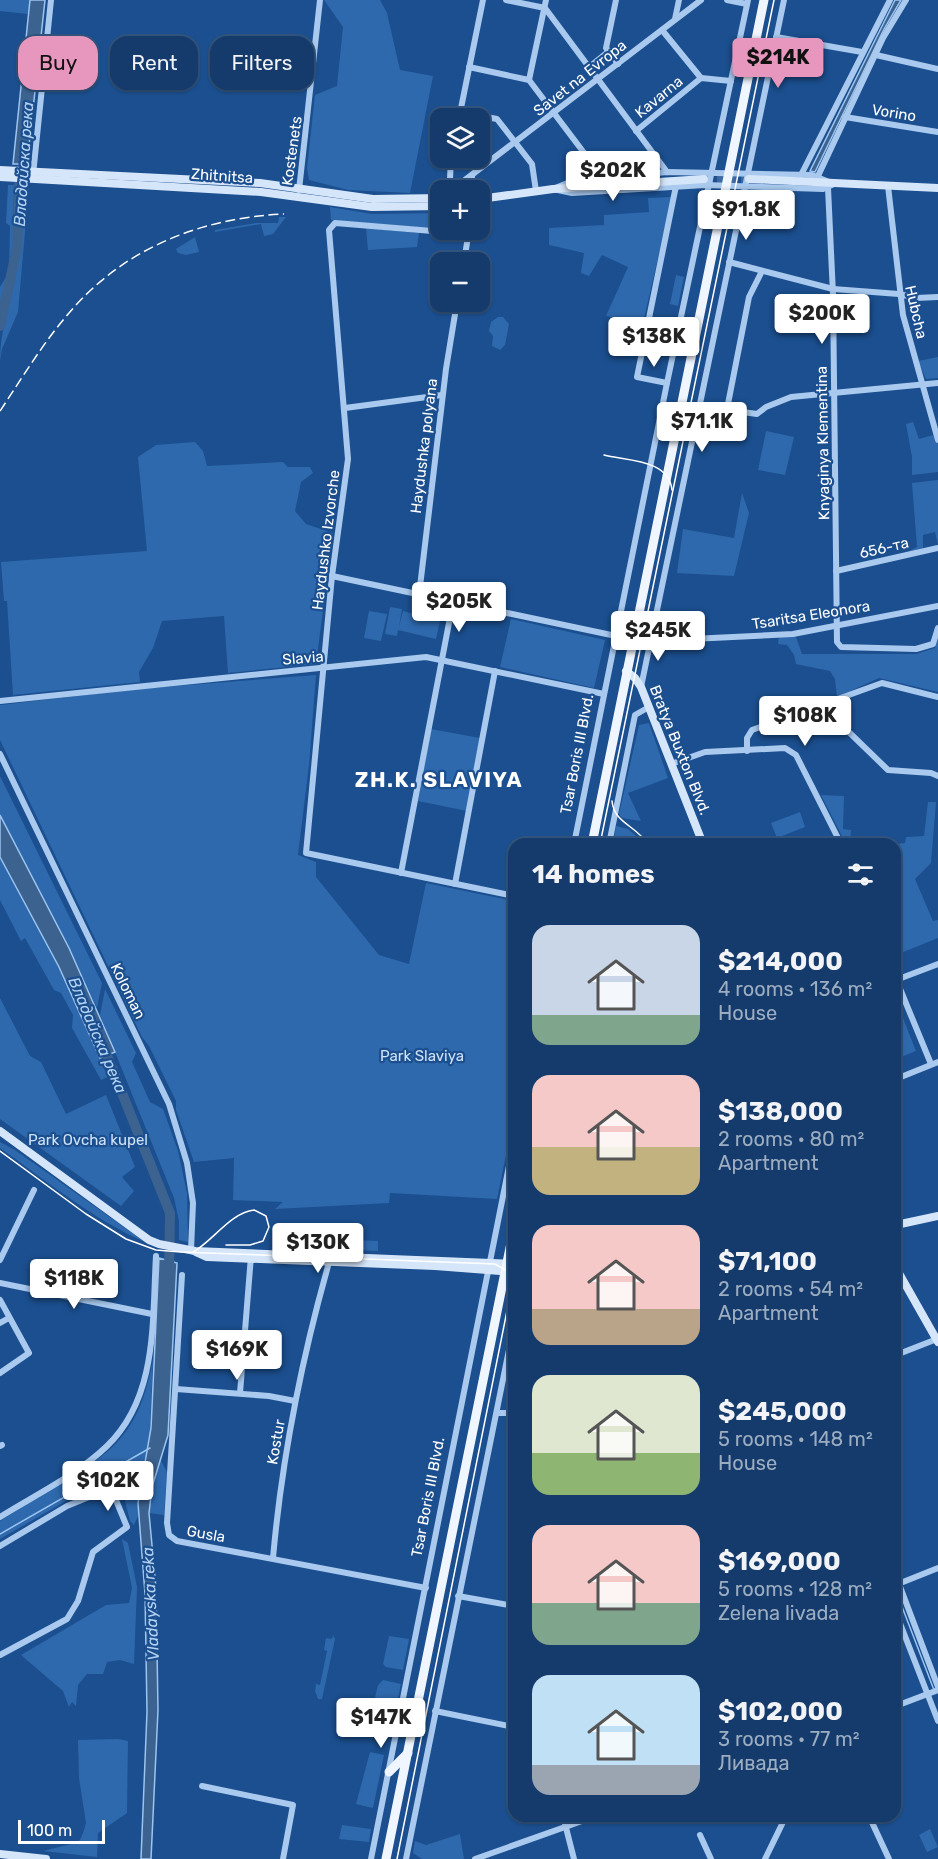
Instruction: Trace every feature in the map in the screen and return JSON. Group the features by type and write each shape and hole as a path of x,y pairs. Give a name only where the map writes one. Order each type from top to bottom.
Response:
{"main road":[{"path":"593,838 764,0"},
{"name":"Tsar Boris III Blvd.","path":"386,1859 508,1278"},
{"path":"389,1772 408,1753"}],"street":[{"path":"32,174 51,0"},
{"name":"Kostenets","path":"298,193 320,0"},
{"path":"460,108 483,0"},
{"path":"506,0 544,8 667,172"},
{"path":"529,80 546,0"},
{"path":"616,0 606,48 618,64"},
{"path":"675,20 679,0"},
{"name":"Savet na Evropa","path":"473,175 701,0"},
{"path":"727,0 748,2"},
{"path":"641,687 784,0"},
{"path":"801,175 890,0"},
{"path":"818,176 876,55 906,0"},
{"name":"Tsar Boris III Blvd.","path":"575,838 707,182 712,172 748,2"},
{"path":"662,30 701,78"},
{"path":"776,37 862,52"},
{"path":"588,68 609,51"},
{"path":"876,55 938,69"},
{"path":"469,67 529,80 603,178"},
{"name":"Kavarna","path":"636,131 701,78 731,81"},
{"name":"Vorino","path":"845,117 938,132"},
{"path":"490,118 497,119 534,166 536,191"},
{"path":"553,189 570,182 667,172 728,172 747,179 831,186 937,186"},
{"name":"Zhitnitsa","path":"4,174 239,182 372,207 430,206"},
{"path":"466,180 473,175"},
{"path":"471,180 473,175"},
{"path":"490,198 553,189 707,182 725,186 747,179 801,175 818,176 831,186"},
{"path":"553,189 572,193 707,182"},
{"path":"667,383 636,377 676,186"},
{"name":"Knyaginya Klementina","path":"831,186 837,625"},
{"name":"Hubcha","path":"888,186 899,294 938,440"},
{"name":"Zhitnitsa","path":"298,193 373,199 430,198"},
{"name":"Haydushko Izvorche","path":"401,873 306,853 322,669 348,459 329,230 336,223 430,229"},
{"path":"729,262 833,289 899,294 916,298 938,297"},
{"path":"727,409 749,297 762,271"},
{"name":"Haydushka polyana","path":"419,595 442,395 455,312"},
{"path":"699,406 757,414 766,407 791,397 834,395 938,383"},
{"path":"345,408 442,395"},
{"name":"656-та","path":"836,571 938,548"},
{"path":"332,576 616,636"},
{"path":"453,602 401,873 508,895"},
{"name":"Tsaritsa Eleonora","path":"650,641 793,634 938,606"},
{"path":"837,625 837,642 841,647 873,650 916,649 933,644 938,628"},
{"name":"Slavia","path":"0,701 155,683 322,669 426,657 604,694"},
{"path":"455,884 495,671"},
{"name":"Bratya Buxton Blvd.","path":"626,671 634,676 641,687 701,838"},
{"path":"747,750 747,738 752,730 882,683 938,697"},
{"path":"822,706 888,770 931,773 938,776"},
{"path":"610,838 635,715 649,707"},
{"path":"671,764 705,752 785,748 796,755 838,838"},
{"name":"Koloman","path":"0,754 169,1104 187,1163 194,1203 191,1250"},
{"path":"901,977 938,964"},
{"path":"901,991 931,1064"},
{"path":"901,1076 938,1062"},
{"path":"0,1131 159,1245 251,1256 508,1268"},
{"name":"Tsar Boris III Blvd.","path":"371,1859 508,1174"},
{"path":"0,1260 34,1190"},
{"path":"901,1224 938,1216"},
{"path":"0,1517 86,1463 107,1447 126,1425 144,1386 149,1359 156,1256"},
{"path":"240,1393 251,1256"},
{"name":"Kostur","path":"273,1558 279,1492 295,1401 331,1259"},
{"name":"Gusla","path":"182,1275 167,1523 169,1535 177,1541 426,1588"},
{"path":"901,1277 937,1340 901,1353"},
{"path":"0,1283 152,1314"},
{"path":"0,1300 29,1353 0,1373"},
{"path":"0,1323 9,1318"},
{"path":"406,1859 508,1354"},
{"path":"176,1389 240,1393 295,1401"},
{"path":"496,1413 508,1413"},
{"path":"0,1546 38,1521 111,1488 127,1527 93,1552 78,1601 67,1619 0,1655"},
{"path":"901,1583 938,1568"},
{"path":"901,1592 938,1689 901,1704"},
{"path":"458,1596 508,1605"},
{"path":"901,1626 938,1721"},
{"path":"435,1711 508,1726"},
{"path":"202,1786 293,1805 283,1859"},
{"path":"564,1822 574,1859"},
{"path":"475,1859 581,1822"},
{"path":"765,1859 783,1822"},
{"path":"872,1822 889,1859"},
{"path":"700,1835 711,1859"},
{"path":"0,1854 45,1859"}],"green space":[{"path":"0,0 30,0 28,14 0,11"},
{"path":"324,0 380,0 387,13 400,70 433,76 410,193 348,190 309,180 307,168 315,95 337,86 343,27"},
{"path":"8,185 14,185 13,254 0,317 0,287 9,272 10,226 6,223"},
{"path":"23,186 29,186 18,312 2,349 0,361 3,331 18,259"},
{"path":"672,197 643,323 606,316 628,267 602,255 589,276 581,273 584,253 549,245 549,228 604,225 604,215 649,212 648,198"},
{"path":"330,207 372,214 430,213 430,228 331,220"},
{"path":"279,217 286,217 273,234 264,236 261,224 215,232 215,230 256,223 278,223"},
{"path":"366,228 419,233 417,247 368,250"},
{"path":"195,237 199,252 186,255 178,253 176,249"},
{"path":"676,275 684,277 678,306 670,304"},
{"path":"498,317 503,317 509,324 505,345 500,350 492,346 493,336 489,331 491,322"},
{"path":"666,323 675,325 669,350 661,348"},
{"path":"938,357 938,378 926,379 918,361"},
{"path":"913,422 919,439 933,435 938,444 938,472 912,475 912,457 906,424"},
{"path":"766,431 794,437 785,475 758,470"},
{"path":"195,442 203,451 207,466 283,462 288,467 310,467 313,473 301,482 295,511 306,524 333,533 316,664 228,673 224,616 162,621 153,648 139,672 140,682 13,695 7,601 4,601 1,562 147,551 138,457 156,445"},
{"path":"938,480 938,545 935,532 923,535 923,548 907,552 917,547 912,483"},
{"path":"742,493 749,513 734,576 677,573 683,529 734,538"},
{"path":"390,607 402,609 399,627 403,611 440,621 436,639 398,630 397,636 385,634"},
{"path":"369,611 387,614 381,641 364,638"},
{"path":"511,619 605,640 594,688 500,667"},
{"path":"779,636 796,637 802,654 916,654 935,648 938,638 938,692 879,678 837,697 835,679 830,671 796,664 794,655 787,645 778,644"},
{"name":"Park Slaviya","path":"316,675 309,765 298,855 316,862 316,877 379,955 409,964 426,883 508,900 508,1145 497,1199 390,1193 389,1203 275,1209 283,1202 233,1200 234,1158 194,1162 176,1110 176,1101 149,1046 142,1037 0,740 0,705 137,689"},
{"path":"649,723 668,778 628,793 641,821 622,818 619,814 639,725"},
{"path":"431,729 480,738 467,811 418,801"},
{"path":"0,776 102,983 97,1008 69,948 0,815"},
{"path":"821,795 844,796 843,829 851,830 850,838 843,838"},
{"path":"928,802 936,802 931,863 915,879 933,921 938,920 938,938 901,953 901,844 905,843 906,837 924,836"},
{"path":"800,812 805,827 777,838 771,823"},
{"path":"616,826 628,829 638,838 614,838"},
{"path":"0,857 59,967 108,1077 101,1080 72,1028 73,1015 61,993 54,990 25,938 21,941 0,900"},
{"path":"105,989 136,1053 132,1062 150,1102 163,1109 178,1151 187,1193 188,1242 179,1240 179,1221 174,1198 100,1015"},
{"name":"Park Ovcha kupel","path":"0,998 30,1056 41,1062 66,1114 106,1095 135,1167 122,1177 134,1191 121,1206 0,1119"},
{"path":"901,1013 916,1051 901,1057"},
{"path":"0,1142 15,1150 145,1242 125,1233 70,1199 0,1148"},
{"path":"331,1241 378,1241 378,1251 331,1249"},
{"path":"153,1359 149,1452 140,1486 138,1516 134,1525 130,1521 123,1493 112,1477 90,1487 0,1539 0,1521 84,1470 121,1438 142,1402"},
{"path":"160,1459 167,1472 164,1515 149,1513 152,1487"},
{"path":"122,1539 128,1543 137,1587 134,1664 120,1660 107,1662 103,1674 87,1674 78,1685 76,1706 72,1702 69,1707 63,1691 21,1655 106,1605 129,1603 132,1588"},
{"path":"333,1635 335,1639 322,1699 318,1699 315,1691 316,1684 320,1685 327,1651 324,1650 326,1638 332,1639"},
{"path":"389,1636 409,1639 403,1670 386,1667 383,1664"},
{"path":"383,1680 401,1684 392,1729 355,1721 365,1722 370,1718 378,1685"},
{"path":"78,1740 128,1741 127,1813 98,1833 97,1857 43,1851 75,1843 80,1840 83,1833 86,1823 79,1778"},
{"path":"370,1752 384,1755 373,1808 356,1804"},
{"path":"342,1825 371,1829 369,1842 339,1839"},
{"path":"930,1829 938,1847 927,1852 919,1835"},
{"path":"460,1834 464,1859 422,1859 413,1853 415,1841 426,1845"}],"water":[{"path":"30,0 45,0 41,36 26,36"},
{"path":"895,0 901,0 884,29 815,172 810,171"},
{"path":"21,90 35,90 27,164 13,164"},
{"path":"0,815 69,948 115,1052 100,1058 59,967 0,857"},
{"name":"Vladayska reka","path":"159,1258 177,1263 168,1435 152,1487 149,1513 156,1588 158,1710 151,1859 141,1859 147,1712 145,1594 138,1503 151,1428"}],"waterway":[{"name":"Владайска река","path":"0,326 17,248 20,170"},
{"name":"Владайска река","path":"102,1043 170,1213 169,1275"},
{"path":"0,1534 150,1448"},
{"path":"901,1604 934,1690"}],"tunnel":[{"path":"705,179 749,179"}],"tram line":[{"path":"601,838 774,0"},
{"path":"604,455 646,463 655,467 669,480 672,490"},
{"path":"612,801 617,815 643,838"},
{"path":"0,1151 86,1214 126,1239 156,1250 495,1264 508,1271"},
{"path":"193,1252 229,1222 245,1212 254,1210 266,1216 269,1227 263,1241 250,1245 226,1245"},
{"path":"397,1859 508,1306"}],"railway":[{"path":"0,411 59,324 91,290 114,271 139,254 194,230 223,222 284,214"}],"district":[{"name":"ZH.K. SLAVIYA","path":"439,780"}]}
